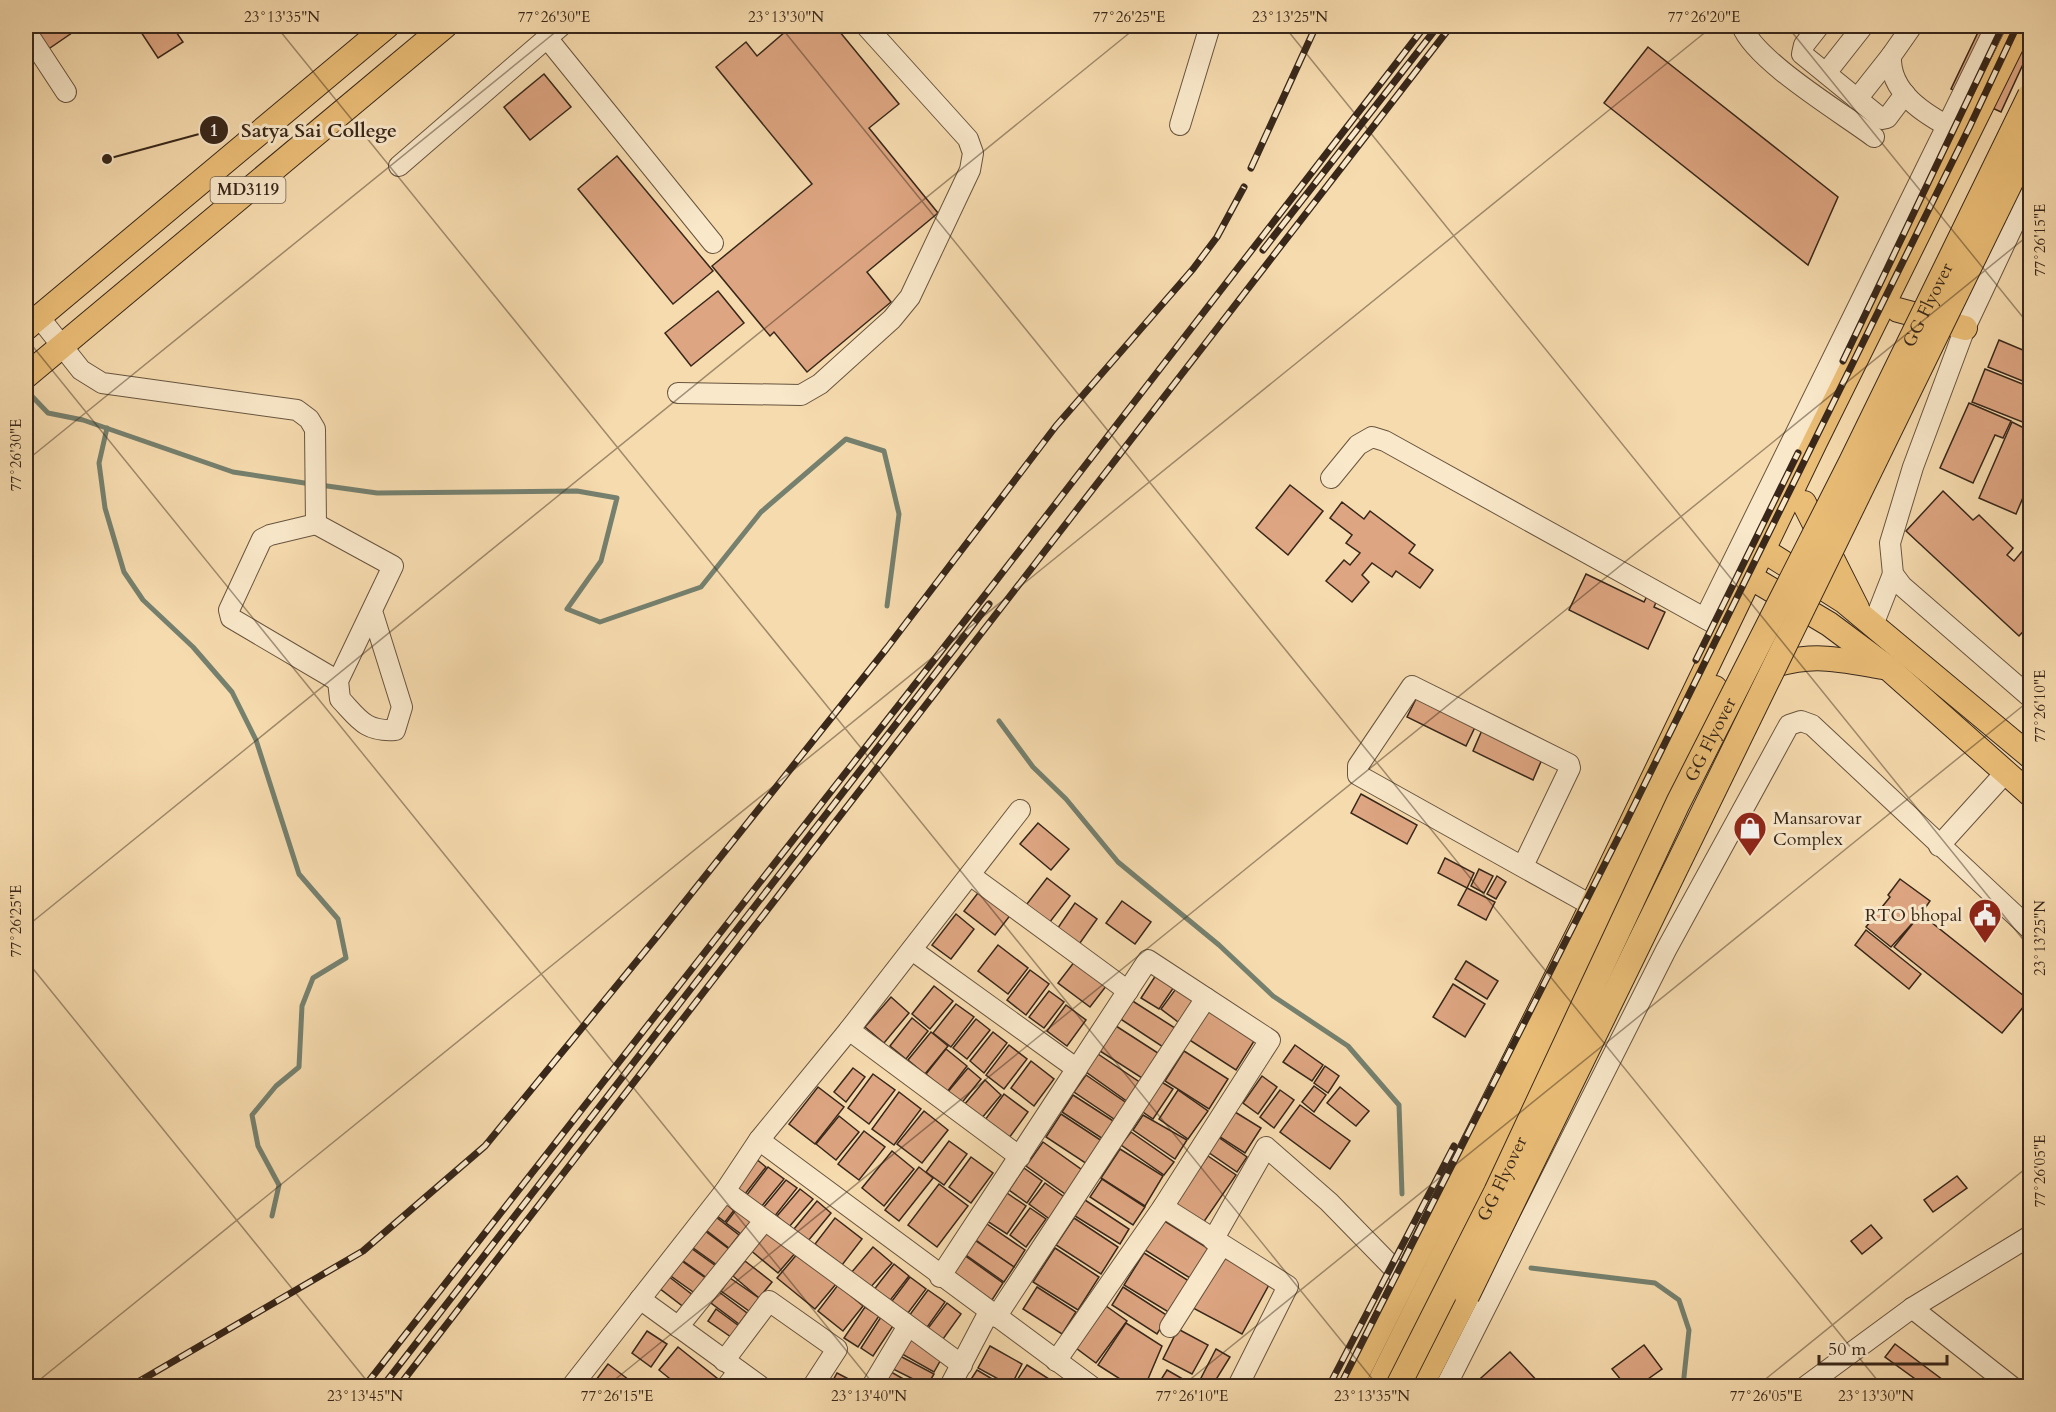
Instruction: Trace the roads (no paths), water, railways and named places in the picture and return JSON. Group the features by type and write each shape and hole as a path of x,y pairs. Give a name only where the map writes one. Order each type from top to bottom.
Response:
{"main road":[{"name":"MD3119","path":"33,322 387,26"},
{"name":"MD3119","path":"26,376 445,26"},
{"path":"1378,1386 1611,917 1715,688 1757,581 2021,26"},
{"path":"1770,554 1804,503 2031,34"},
{"name":"GG Flyover","path":"1398,1386 1496,1192 1678,803 1851,462 2031,95"},
{"name":"GG Flyover","path":"1421,1386 2031,143"},
{"path":"1898,310 1965,328"},
{"path":"1804,503 1867,620"},
{"path":"1770,554 1817,582 1867,620 2031,756"},
{"path":"1352,1386 1591,905 1715,624 1757,581"},
{"path":"1757,581 1828,624 1888,668 2031,794"},
{"path":"1715,688 1787,661 1821,657 1888,668"}],"street":[{"path":"678,393 801,396 820,384 876,334 910,297 970,170 973,153 968,139 866,26"},
{"path":"1180,125 1210,26"},
{"path":"1742,26 1750,41 1768,59 1874,137"},
{"path":"1819,26 1804,45 1802,54 1857,99 1885,120 1905,94"},
{"path":"1826,73 1863,26"},
{"path":"1857,99 1912,26"},
{"path":"1331,478 1364,440 1372,437 1385,441 1715,624 1946,125 1996,26"},
{"path":"26,31 66,92"},
{"path":"399,166 554,32 712,243"},
{"path":"1891,56 1894,80 1905,94 1918,107 1968,136"},
{"path":"2031,190 1965,328 1913,467 1890,543 1893,574 1902,586 2031,697"},
{"path":"33,322 56,350 102,383 297,410 309,419 315,429 317,517"},
{"path":"317,517 393,566 338,681 339,699 363,724 377,731 395,730 402,707 372,611"},
{"path":"317,517 262,539 229,610 231,618 338,681"},
{"path":"1867,620 1893,574"},
{"path":"1523,866 1570,768 1569,764 1412,686 1358,766 1358,775 1591,905"},
{"path":"1446,1386 1666,950 1789,725 1801,721 1812,725 1939,846 2031,929"},
{"path":"1939,846 2006,772"},
{"path":"572,1386 725,1191 759,1140 849,1030 1020,810"},
{"path":"970,875 1128,991"},
{"path":"912,950 1077,1069"},
{"path":"940,1277 1148,960 1270,1040 1163,1208 1056,1360"},
{"path":"950,1386 992,1314 1206,998"},
{"path":"849,1030 1020,1157"},
{"path":"759,1140 940,1277 1091,1386"},
{"path":"1170,1327 1266,1148 1329,1202 1405,1280"},
{"path":"725,1191 962,1365"},
{"path":"1163,1208 1288,1286 1238,1386"},
{"path":"678,1327 764,1221"},
{"path":"1806,1386 1912,1308 2031,1236"},
{"path":"640,1299 678,1327 730,1373 760,1386"},
{"path":"730,1373 769,1301 837,1349 813,1386"},
{"path":"1912,1308 2011,1386"},
{"path":"872,1386 908,1326"}],"waterway":[{"path":"26,390 48,413 83,420 233,472 311,484"},
{"path":"107,428 99,463 105,508 124,572 143,600 193,647 232,692 256,740 299,874 338,919 346,958 313,978 302,1006 299,1067 276,1086 252,1115 258,1146 279,1185 272,1216"},
{"path":"320,485 377,493 577,491 617,498 601,561 567,609 600,622 701,587 761,512 846,439 884,451 899,514 887,606"},
{"path":"999,721 1033,767 1066,799 1118,862 1219,945 1273,996 1348,1046 1399,1105 1402,1194"},
{"path":"1531,1268 1655,1283 1679,1300 1689,1330 1683,1386"}],"railway":[{"path":"1251,168 1316,26"},
{"path":"365,1386 992,586 1425,26"},
{"path":"1263,250 1438,26"},
{"path":"399,1386 1451,26"},
{"path":"1843,361 2003,26"},
{"path":"1340,1386 1621,832 1970,126 2017,26"},
{"path":"131,1386 363,1251 485,1146 655,939 887,648 1056,426 1193,269 1217,237 1244,187"},
{"path":"1696,660 1798,453"},
{"path":"383,1386 989,604"},
{"path":"1329,1386 1454,1146"}],"place":[{"name":"Satya Sai College","path":"107,159"},
{"name":"Mansarovar Complex","path":"1750,857"},
{"name":"RTO bhopal","path":"1985,944"}]}
